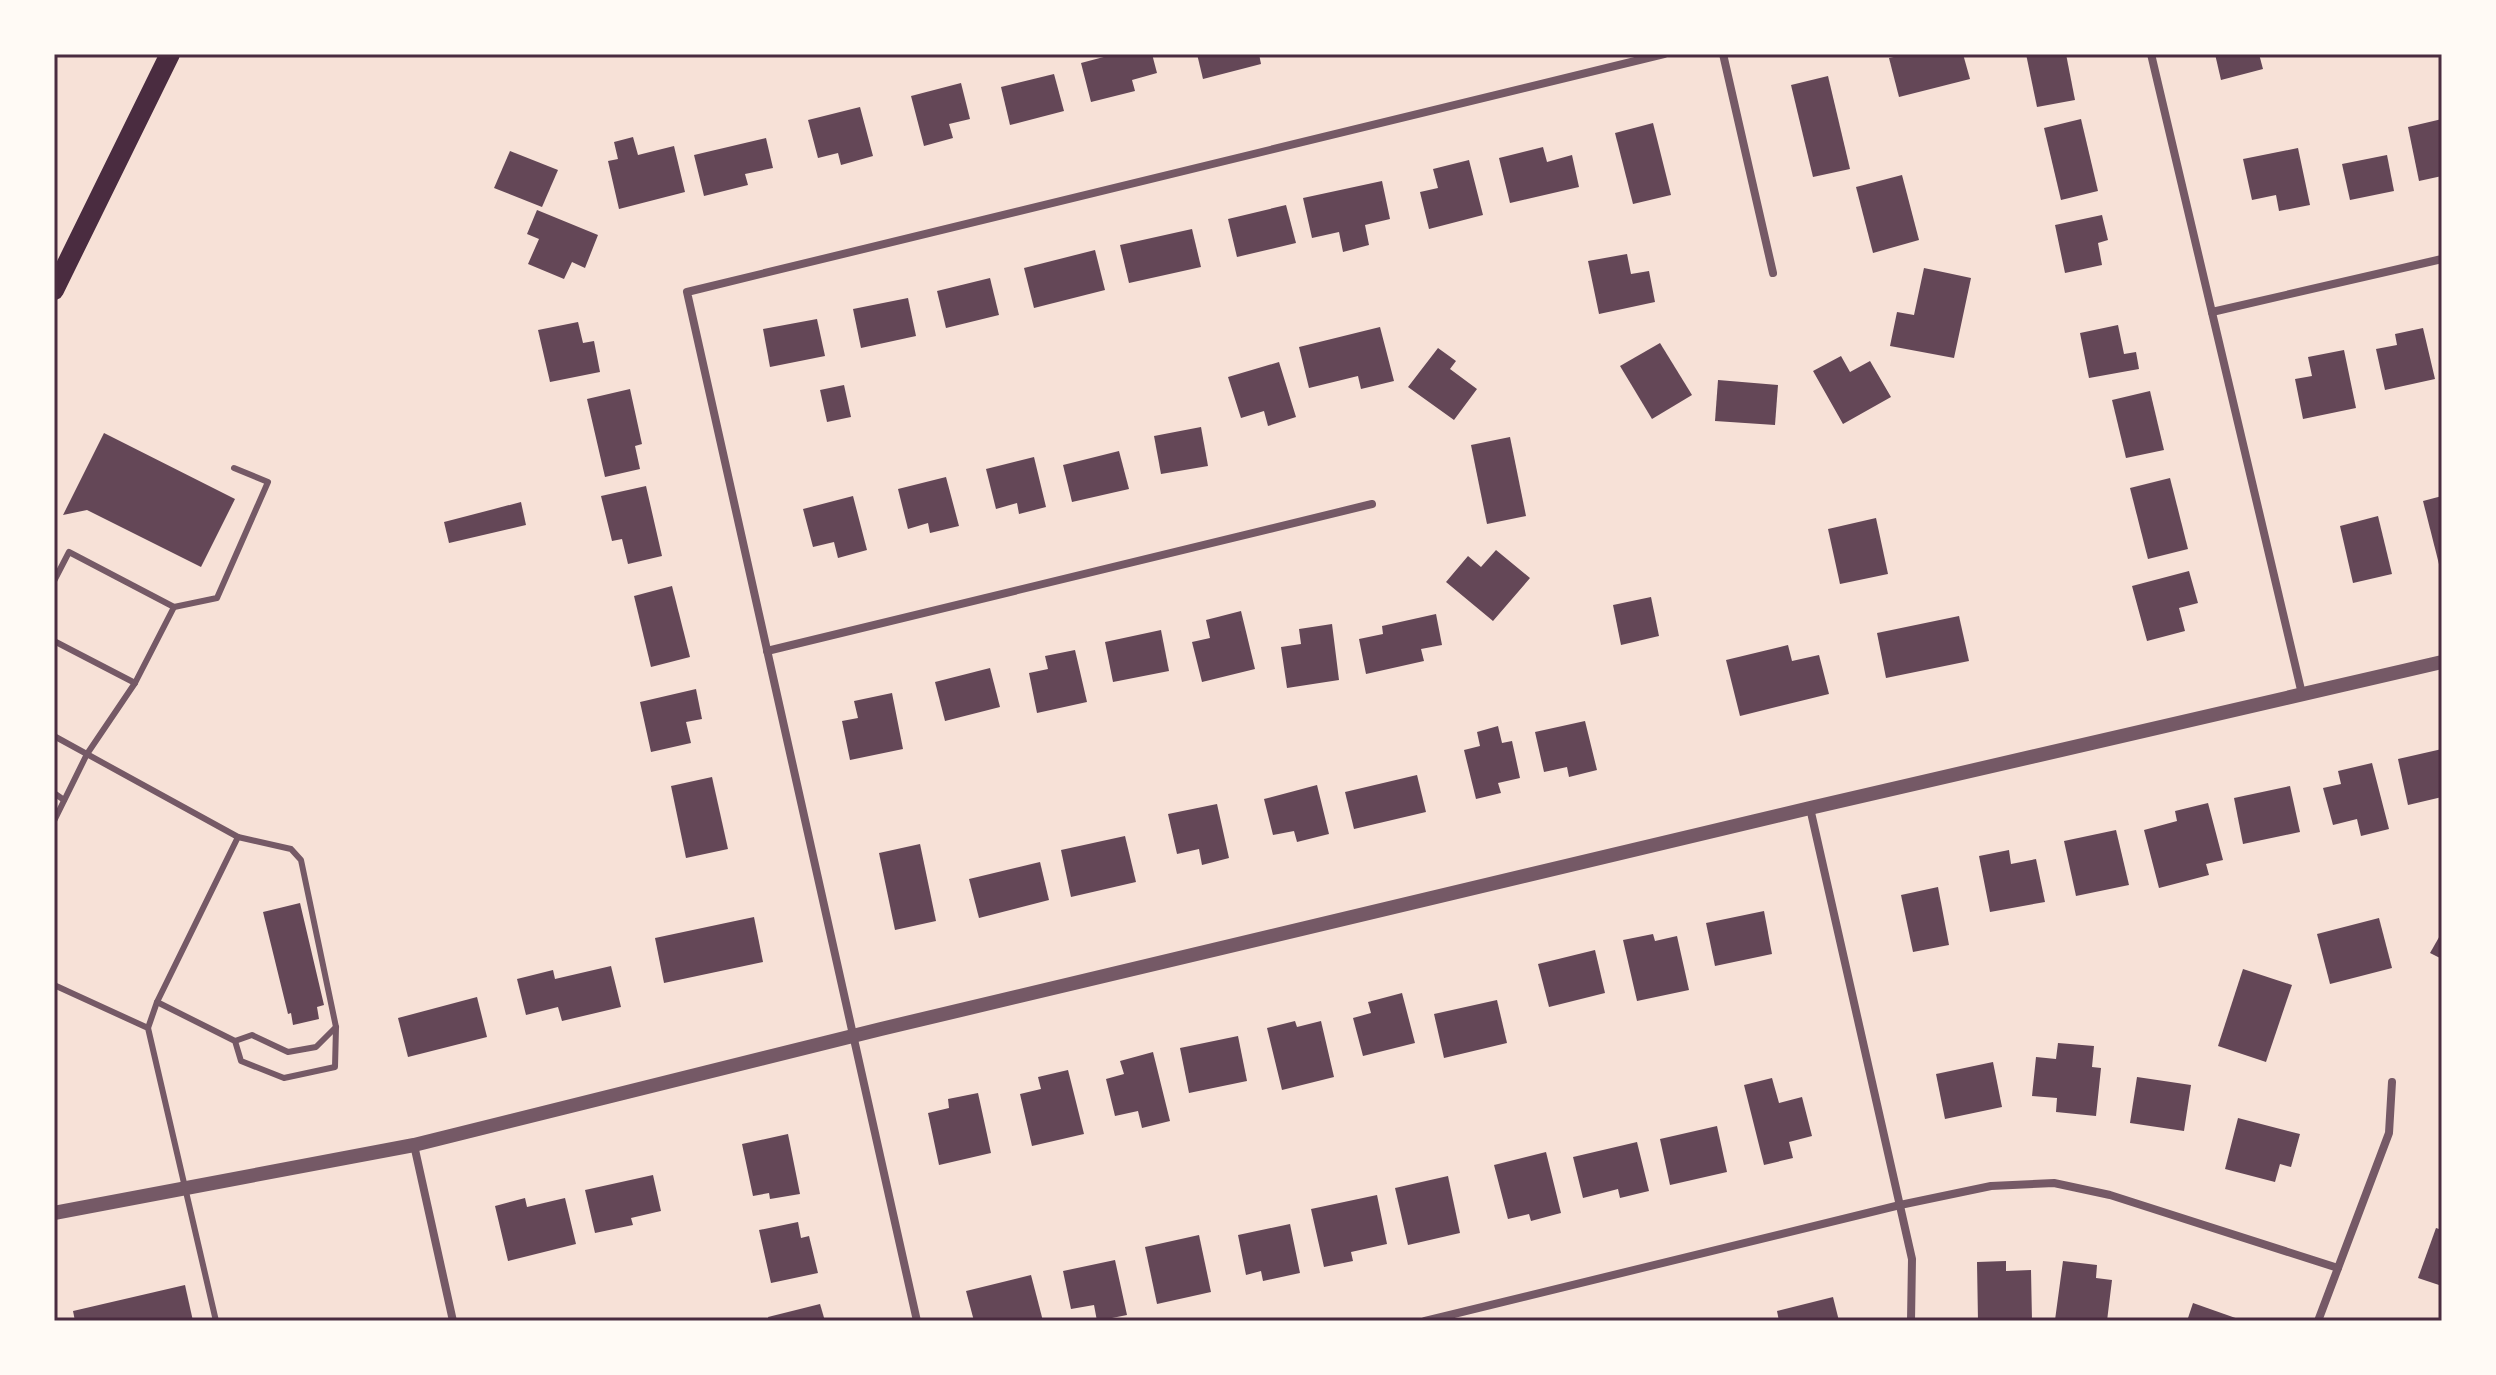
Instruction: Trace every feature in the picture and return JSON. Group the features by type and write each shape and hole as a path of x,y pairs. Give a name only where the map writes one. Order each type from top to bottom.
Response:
{"main road":[{"path":"54,290 170,54"}],"street":[{"path":"917,1321 687,292 1664,54"},
{"path":"1723,54 1773,273"},
{"path":"2151,54 2302,694"},
{"path":"2212,312 2442,259"},
{"path":"767,651 1372,504"},
{"path":"54,1213 414,1145 1810,808 2442,662"},
{"path":"1810,808 1912,1259 1911,1321"},
{"path":"2318,1321 2389,1133 2392,1082"},
{"path":"414,1145 453,1321"},
{"path":"1425,1321 1900,1205 1991,1186 2054,1183 2110,1195 2338,1268"}],"lane":[{"path":"54,581 69,552 174,607 217,598 268,482 234,468"},
{"path":"54,821 87,754 135,683 174,607"},
{"path":"54,641 135,683"},
{"path":"54,736 238,837 291,849 301,860 336,1027 335,1067 284,1078 241,1061 235,1041"},
{"path":"54,793 64,800"},
{"path":"216,1321 148,1028 157,1002 238,837"},
{"path":"54,985 148,1028"},
{"path":"157,1002 235,1041 252,1035 288,1052 316,1047 336,1027"}],"building":[{"path":"1115,54 1152,54 1157,73 1132,80 1135,91 1091,102 1081,63"},
{"path":"1197,54 1259,54 1261,64 1203,79"},
{"path":"1907,54 1963,54 1970,79 1899,97 1889,58"},
{"path":"2026,54 2066,54 2075,100 2037,107"},
{"path":"2215,54 2259,54 2263,69 2221,80"},
{"path":"1054,74 1064,111 1010,125 1001,87"},
{"path":"1828,76 1850,169 1813,177 1791,85"},
{"path":"961,83 970,119 949,124 953,138 924,146 911,96"},
{"path":"860,107 873,156 841,165 838,153 818,158 808,120"},
{"path":"2081,119 2098,191 2061,200 2044,128"},
{"path":"2442,119 2442,176 2419,181 2408,127"},
{"path":"1653,123 1671,195 1633,204 1615,133"},
{"path":"633,137 638,155 674,146 685,192 619,209 608,161 618,159 614,142"},
{"path":"766,138 773,168 745,174 748,185 704,196 694,155"},
{"path":"1543,147 1547,162 1572,155 1579,187 1510,203 1499,158"},
{"path":"2298,148 2310,205 2279,211 2276,195 2252,200 2243,159"},
{"path":"510,151 558,170 542,207 494,188"},
{"path":"2387,155 2394,191 2350,200 2342,164"},
{"path":"1469,160 1483,215 1429,229 1420,192 1438,188 1433,169"},
{"path":"1902,175 1919,240 1873,253 1856,187"},
{"path":"1382,181 1390,219 1365,225 1369,245 1343,252 1339,232 1312,238 1303,198"},
{"path":"1286,205 1296,243 1237,257 1228,219"},
{"path":"537,210 598,235 585,268 572,262 564,279 528,264 539,239 527,234"},
{"path":"2102,215 2108,240 2098,243 2102,265 2065,273 2055,225"},
{"path":"1192,229 1201,267 1129,283 1120,245"},
{"path":"1095,250 1105,290 1034,308 1024,268"},
{"path":"1627,254 1631,274 1649,271 1655,302 1599,314 1588,261"},
{"path":"1924,268 1971,278 1954,358 1890,346 1897,312 1914,315"},
{"path":"990,278 999,315 946,328 937,291"},
{"path":"908,298 916,336 861,348 853,309"},
{"path":"817,319 825,356 770,367 763,329"},
{"path":"578,322 583,343 594,341 600,372 550,382 538,330"},
{"path":"2118,325 2124,354 2136,352 2139,369 2089,378 2080,333"},
{"path":"1380,327 1394,381 1361,389 1358,376 1309,388 1299,347"},
{"path":"2423,328 2435,379 2385,390 2376,349 2397,345 2395,334"},
{"path":"1660,343 1692,395 1652,419 1620,366"},
{"path":"1438,348 1456,361 1450,369 1477,389 1454,420 1408,387"},
{"path":"2344,350 2356,408 2303,419 2295,379 2312,376 2308,357"},
{"path":"1841,356 1850,372 1870,361 1891,397 1843,424 1813,371"},
{"path":"1279,362 1296,417 1268,426 1264,411 1241,418 1228,377"},
{"path":"1718,380 1778,385 1775,425 1715,421"},
{"path":"844,385 851,417 827,422 820,390"},
{"path":"630,389 642,444 635,446 640,469 605,477 587,399"},
{"path":"2150,391 2164,450 2126,458 2112,400"},
{"path":"1201,427 1208,466 1161,474 1154,436"},
{"path":"104,433 235,499 201,567 87,510 63,515"},
{"path":"1510,437 1526,516 1487,524 1471,445"},
{"path":"1119,451 1129,489 1072,502 1063,465"},
{"path":"1034,457 1046,507 1019,514 1017,503 996,509 986,469"},
{"path":"946,477 959,526 930,533 928,523 908,529 898,489"},
{"path":"2170,478 2188,549 2148,559 2130,488"},
{"path":"646,486 662,556 628,564 622,539 612,541 601,496"},
{"path":"853,496 867,550 838,558 834,542 813,547 803,509"},
{"path":"2442,496 2442,572 2441,572 2423,501"},
{"path":"521,502 526,525 449,543 444,522"},
{"path":"2378,516 2392,574 2353,583 2340,526"},
{"path":"1876,518 1888,574 1840,584 1828,529"},
{"path":"1496,550 1530,578 1493,621 1446,582 1468,556 1481,567"},
{"path":"2189,571 2198,603 2179,608 2185,631 2147,641 2132,586"},
{"path":"672,586 690,657 651,667 634,596"},
{"path":"1651,597 1659,636 1621,645 1613,605"},
{"path":"1241,611 1255,669 1202,682 1192,642 1210,638 1206,620"},
{"path":"1436,614 1442,645 1421,649 1424,661 1366,674 1359,639 1383,634 1382,626"},
{"path":"1959,616 1969,661 1886,678 1877,633"},
{"path":"1332,624 1339,680 1287,688 1281,647 1301,644 1299,629"},
{"path":"1161,630 1169,671 1113,682 1105,642"},
{"path":"1788,645 1792,661 1819,655 1829,694 1740,716 1726,660"},
{"path":"1075,650 1087,702 1037,713 1029,673 1048,669 1045,656"},
{"path":"990,668 1000,707 945,721 935,682"},
{"path":"696,689 702,719 686,722 691,743 651,752 640,702"},
{"path":"892,693 903,749 850,760 842,721 858,718 854,701"},
{"path":"1585,721 1597,770 1569,777 1567,767 1544,772 1535,732"},
{"path":"1498,726 1502,743 1512,741 1520,778 1498,783 1501,793 1476,799 1464,750 1480,746 1477,732"},
{"path":"2442,749 2442,797 2408,805 2398,759"},
{"path":"2372,763 2389,829 2361,836 2357,819 2333,825 2323,788 2341,784 2338,771"},
{"path":"1417,775 1426,812 1354,829 1345,792"},
{"path":"712,777 728,849 686,858 671,786"},
{"path":"1317,785 1329,834 1297,842 1294,831 1273,835 1264,799"},
{"path":"2290,786 2300,832 2243,844 2234,798"},
{"path":"2208,803 2223,860 2206,864 2209,875 2159,888 2144,830 2177,821 2175,811"},
{"path":"1217,804 1229,858 1202,865 1199,849 1177,854 1168,814"},
{"path":"2116,830 2129,885 2076,896 2064,841"},
{"path":"1125,836 1136,882 1071,897 1061,850"},
{"path":"920,844 936,921 895,930 879,853"},
{"path":"2009,850 2011,864 2036,859 2045,902 1990,912 1979,856"},
{"path":"1040,862 1049,900 979,918 969,879"},
{"path":"1938,887 1949,945 1913,952 1901,895"},
{"path":"300,903 324,1005 317,1007 319,1019 293,1025 263,912"},
{"path":"1764,911 1772,954 1715,966 1706,923"},
{"path":"754,917 763,962 664,983 655,938"},
{"path":"2379,918 2392,968 2330,984 2317,934"},
{"path":"2442,932 2442,959 2430,953"},
{"path":"1653,934 1655,941 1677,936 1689,990 1637,1001 1623,940"},
{"path":"1595,950 1605,993 1549,1007 1538,964"},
{"path":"611,966 621,1007 562,1021 558,1007 526,1015 517,979 553,970 555,979"},
{"path":"2243,969 2292,985 2266,1062 2218,1046"},
{"path":"1402,993 1415,1043 1363,1056 1353,1018 1371,1013 1368,1002"},
{"path":"477,997 487,1037 408,1057 398,1018"},
{"path":"1497,1000 1507,1043 1444,1058 1434,1014"},
{"path":"1295,1021 1297,1027 1321,1021 1334,1077 1282,1090 1267,1028"},
{"path":"1238,1036 1247,1081 1189,1093 1180,1048"},
{"path":"2058,1043 2094,1046 2092,1067 2101,1068 2096,1116 2056,1112 2057,1098 2032,1096 2036,1057 2056,1059"},
{"path":"1153,1052 1170,1121 1142,1128 1138,1111 1115,1116 1106,1079 1124,1074 1120,1061"},
{"path":"1993,1062 2002,1107 1945,1119 1936,1074"},
{"path":"1068,1070 1084,1134 1032,1146 1020,1094 1041,1089 1038,1077"},
{"path":"2137,1077 2191,1085 2184,1131 2130,1123"},
{"path":"1772,1078 1779,1103 1802,1097 1812,1136 1789,1142 1793,1158 1764,1165 1744,1085"},
{"path":"978,1093 991,1153 939,1165 928,1113 949,1108 948,1099"},
{"path":"2238,1118 2300,1134 2291,1167 2280,1164 2275,1182 2225,1169"},
{"path":"1717,1126 1727,1172 1670,1185 1660,1139"},
{"path":"788,1134 800,1194 770,1199 769,1193 753,1196 742,1144"},
{"path":"1637,1142 1649,1191 1620,1198 1618,1189 1583,1198 1573,1157"},
{"path":"1546,1152 1561,1213 1531,1221 1529,1214 1508,1219 1494,1165"},
{"path":"653,1175 661,1211 631,1218 633,1225 595,1233 585,1190"},
{"path":"1448,1176 1460,1233 1408,1245 1395,1188"},
{"path":"1377,1195 1387,1244 1351,1252 1353,1261 1324,1267 1311,1209"},
{"path":"525,1198 527,1207 565,1198 576,1244 508,1261 495,1206"},
{"path":"798,1222 801,1238 809,1236 818,1273 771,1283 759,1230"},
{"path":"1290,1224 1300,1273 1263,1281 1261,1271 1246,1275 1238,1235"},
{"path":"2436,1228 2442,1230 2442,1286 2418,1278"},
{"path":"1199,1235 1211,1292 1157,1304 1145,1247"},
{"path":"1115,1260 1127,1315 1097,1321 1094,1305 1071,1309 1063,1271"},
{"path":"2006,1261 2006,1271 2031,1270 2032,1321 1978,1321 1977,1262"},
{"path":"2063,1261 2097,1265 2096,1278 2112,1280 2107,1321 2055,1320"},
{"path":"1031,1275 1043,1321 974,1321 966,1291"},
{"path":"185,1285 193,1321 75,1321 73,1311"},
{"path":"1833,1297 1839,1321 1779,1321 1777,1311"},
{"path":"2193,1303 2244,1321 2187,1321"},
{"path":"820,1304 825,1321 769,1321 768,1317"}]}
